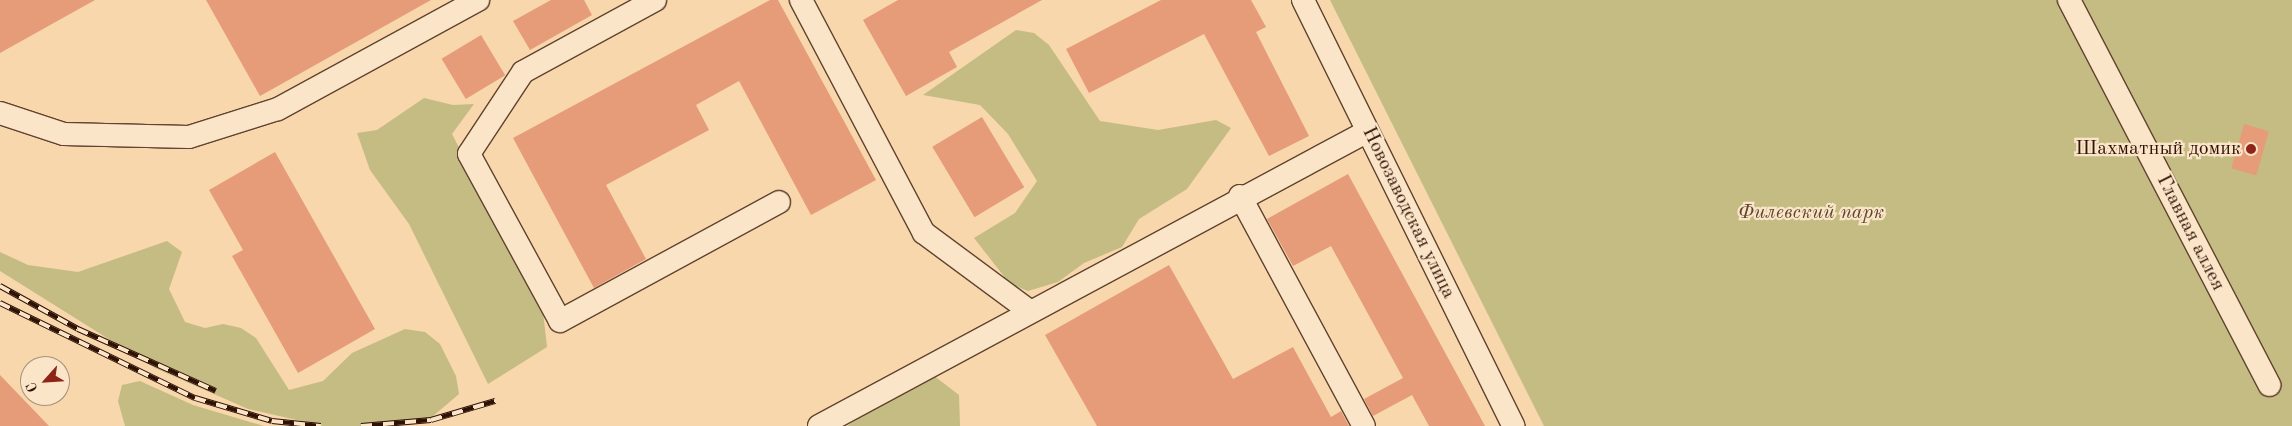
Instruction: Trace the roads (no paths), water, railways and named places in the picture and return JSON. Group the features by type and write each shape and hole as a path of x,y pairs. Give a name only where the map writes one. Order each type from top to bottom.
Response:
{"street":[{"path":"0,113 64,134 189,138 278,110 478,0"},
{"path":"654,0 523,72 469,154 560,321 779,202"},
{"path":"801,0 924,233 1028,310"},
{"name":"Новозаводская улица","path":"1303,0 1514,426"},
{"name":"Главная аллея","path":"2069,0 2269,386"},
{"path":"819,426 1028,310 1240,196 1368,131"},
{"path":"1240,196 1364,426"}],"railway":[{"path":"0,286 78,329 216,391"},
{"path":"0,303 195,398 272,421 321,426"},
{"path":"361,426 431,420 495,401"}],"place":[{"name":"Шахматный домик","path":"2251,149"}],"park label":[{"name":"Филевский парк","path":"1811,213"}]}
